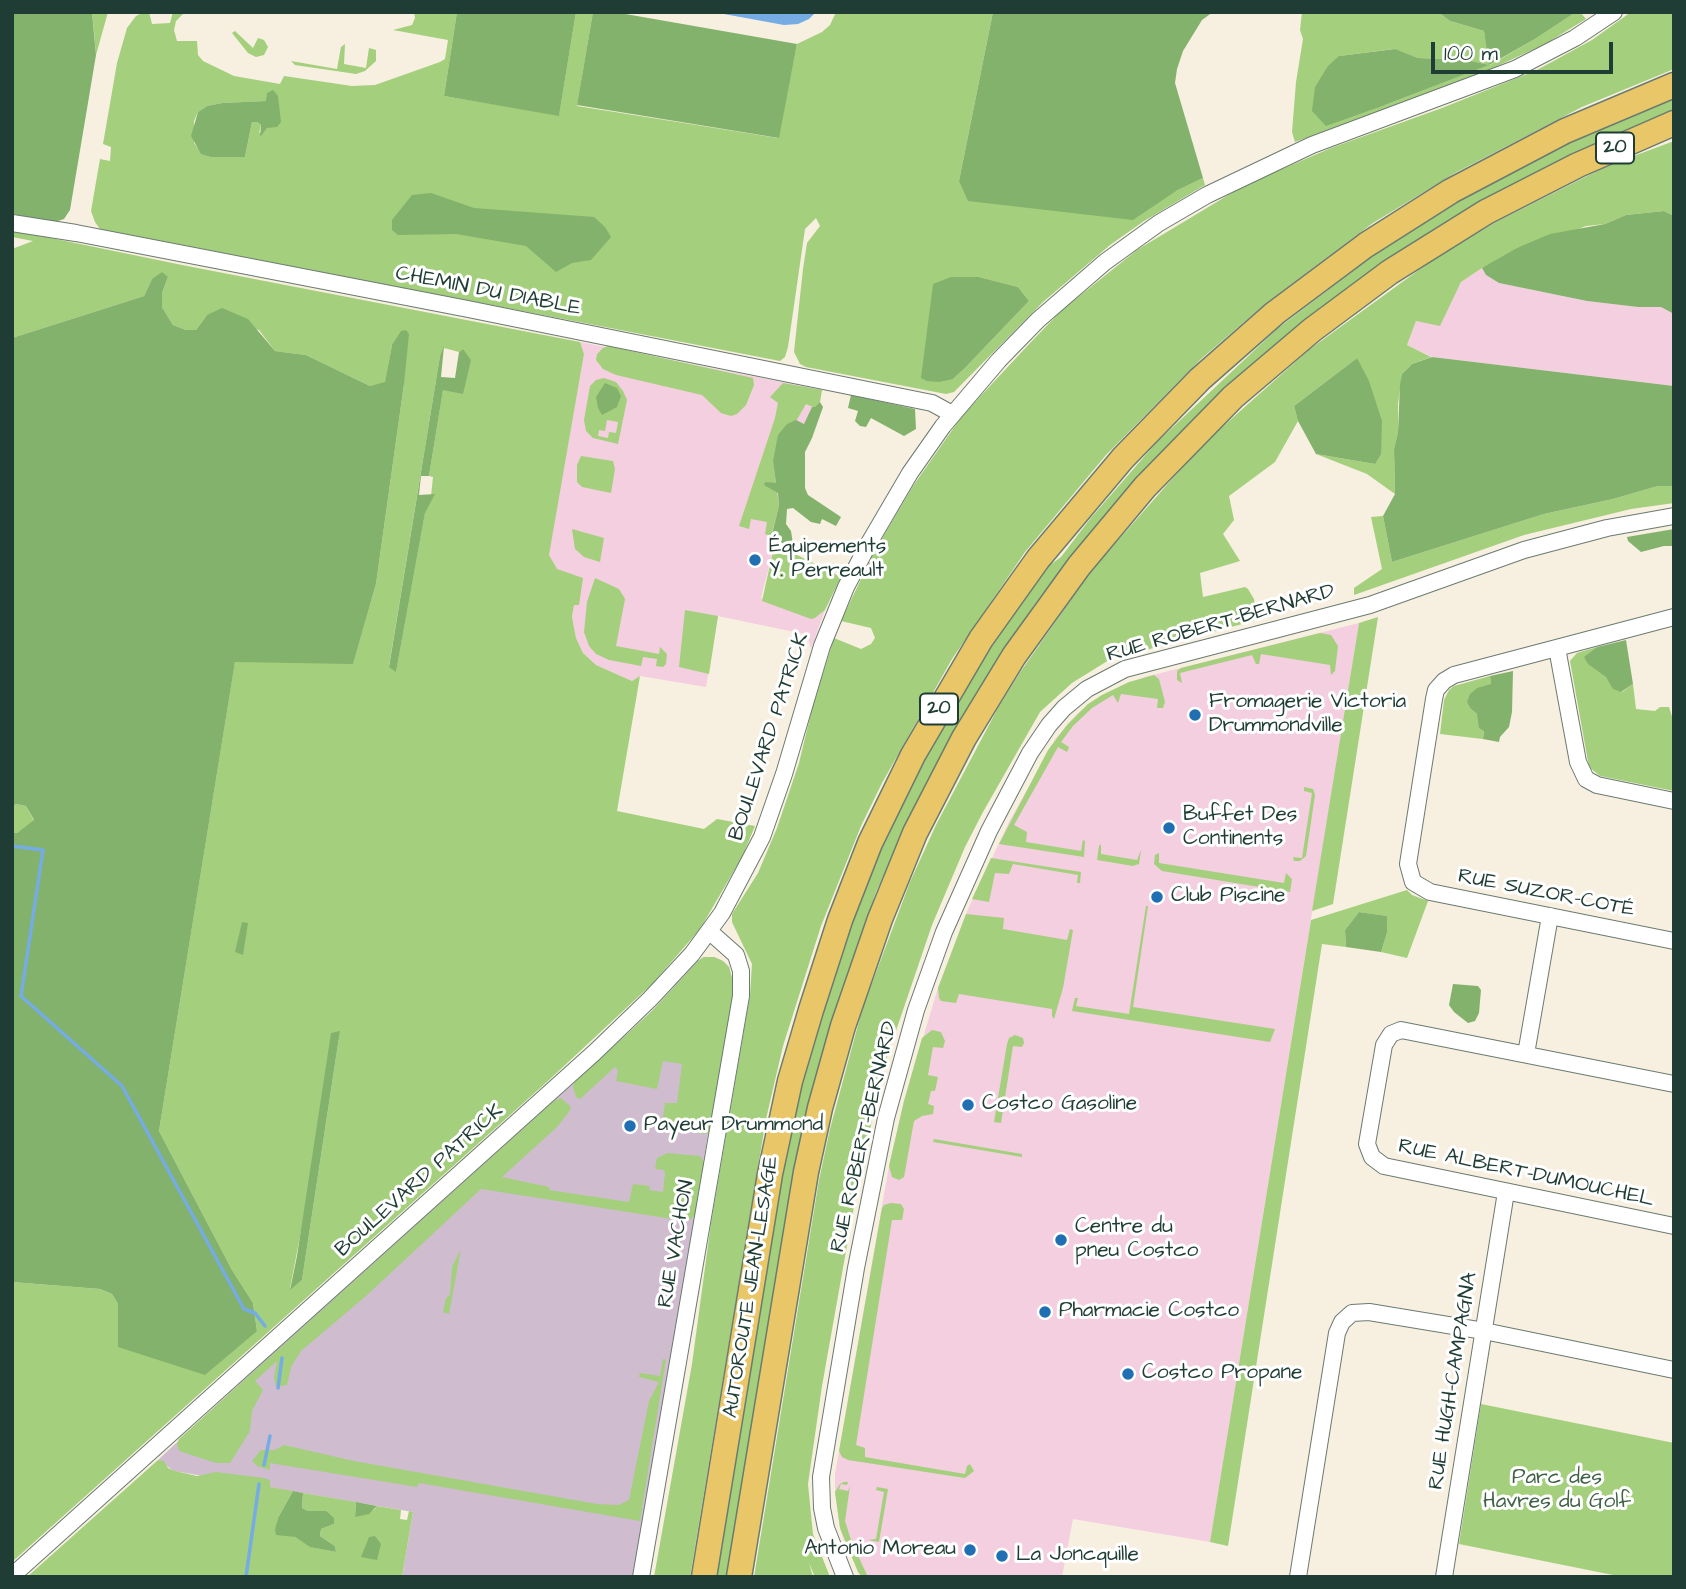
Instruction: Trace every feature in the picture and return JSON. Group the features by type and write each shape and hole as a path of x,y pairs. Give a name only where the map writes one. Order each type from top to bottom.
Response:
{"highway":[{"name":"AUTOROUTE JEAN-LESAGE","path":"704,1577 770,1174 783,1108 803,1036 832,944 873,836 913,755 981,639 1038,559 1123,458 1200,379 1275,313 1373,240 1458,187 1565,131 1674,85"},
{"name":"AUTOROUTE JEAN-LESAGE","path":"739,1577 804,1185 818,1115 843,1026 876,928 909,846 956,753 1014,656 1070,577 1145,487 1233,397 1305,335 1383,277 1471,220 1586,161 1674,124"}],"street":[{"name":"BOULEVARD PATRICK","path":"12,1576 595,1052 664,985 709,931 743,877 768,822 822,646 846,587 898,492 952,414 1020,338 1071,289 1185,207 1235,180 1302,150 1515,69 1575,38 1614,12"},
{"name":"CHEMIN DU DIABLE","path":"12,223 90,236 932,403 952,414"},
{"name":"RUE ROBERT-BERNARD","path":"845,1577 826,1528 821,1477 854,1281 886,1118 916,1010 944,932 982,845 1043,733 1078,695 1125,669 1370,605 1539,546 1607,528 1674,516"},
{"path":"1674,617 1557,648 1576,754 1580,770 1586,779 1597,785 1674,801"},
{"name":"RUE SUZOR-COTÉ","path":"1557,648 1454,675 1444,681 1436,691 1408,864 1413,882 1430,892 1674,941"},
{"path":"1550,916 1526,1054 1674,1084"},
{"name":"RUE VACHON","path":"641,1577 741,996 741,971 736,955 709,931"},
{"name":"RUE ALBERT-DUMOUCHEL","path":"1526,1054 1408,1030 1391,1034 1383,1048 1367,1140 1371,1157 1384,1166 1674,1226"},
{"name":"RUE HUGH-CAMPAGNA","path":"1444,1577 1506,1192"},
{"path":"1298,1577 1337,1334 1342,1322 1352,1313 1366,1311 1484,1331 1674,1370"}],"shaded area":[{"path":"1482,268 1486,275 1499,283 1587,301 1661,307 1674,314 1674,386 1432,357 1407,345 1416,321 1440,325 1461,282"},
{"path":"580,342 822,390 820,402 813,409 771,536 770,542 774,547 761,598 815,618 825,610 811,649 808,637 804,634 718,616 706,687 640,676 632,681 596,665 583,653 576,638 572,617 574,605 542,591 584,354"},
{"path":"1359,623 1210,1542 1073,1519 1062,1577 862,1577 840,1528 835,1474 889,1166 904,1101 938,988 968,909 1009,822 1056,738 1078,713 1102,695 1145,677"},
{"path":"704,957 723,961 729,967 733,982 635,1577 402,1577 413,1512 174,1471 158,1460 265,1360 574,1083 652,1011"}],"green space":[{"path":"12,12 92,12 96,55 70,210 64,219 55,222 12,214"},
{"path":"92,12 108,12 96,55 94,31"},
{"path":"149,12 152,24 170,23 173,12 183,12 176,21 174,30 177,41 197,41 198,55 203,61 234,76 280,84 284,76 352,86 375,85 445,59 448,40 393,30 412,25 414,12 457,12 444,96 559,115 576,12 593,12 577,106 778,138 797,44 822,32 830,25 836,12 993,12 959,181 1176,191 1203,178 1205,185 1144,221 1110,245 1043,302 954,392 946,394 800,364 794,352 803,269 807,243 820,226 816,218 805,229 788,347 785,357 780,361 100,229 91,211 100,159 110,161 111,147 103,144 117,63 127,28 136,16","holes":["267,101 267,128 259,133 261,125 252,122 245,157 210,157 202,154 194,143 194,121 198,112 207,106","951,277 979,277 1018,287 1029,301 953,379"]},
{"path":"457,12 576,12 559,116 444,96"},
{"path":"593,12 614,12 797,44 779,138 577,105"},
{"path":"993,12 1213,12 1202,20 1183,51 1175,83 1203,178 1176,191 1133,220 968,201 959,181"},
{"path":"1302,12 1438,12 1450,21 1484,31 1490,65 1576,12 1580,12 1586,19 1545,44 1491,69 1295,142 1292,132 1303,39 1300,30","holes":["1394,49 1418,58 1467,60 1488,65 1385,105 1339,56"]},
{"path":"1438,12 1576,12 1489,65 1484,31 1450,21"},
{"path":"1631,12 1674,12 1674,69 1582,107 1455,173 1373,223 1266,303 1201,359 1106,455 1025,552 952,659 882,783 861,826 821,926 783,1046 766,1119 690,1577 654,1577 692,1364 711,1223 750,995 752,964 732,922 732,914 758,873 777,828 799,763 834,638 861,649 871,644 875,638 871,628 841,621 873,554 913,486 962,416 1031,342 1062,310 1137,250 1245,185 1331,148 1537,70 1592,40"},
{"path":"235,31 253,48 258,38 264,40 268,47 264,55 256,57 248,53 232,33"},
{"path":"345,44 344,64 366,68 369,48 376,50 376,61 365,71 356,74 295,65 291,61 337,69 341,47"},
{"path":"1395,49 1418,58 1467,60 1489,65 1326,126 1312,111 1315,87 1328,66 1339,56"},
{"path":"273,90 278,96 281,122 277,127 267,128 260,137 261,125 252,122 245,157 210,157 201,154 191,136 198,112 207,106 222,103 266,101 267,93"},
{"path":"1674,96 1674,112 1444,225 1070,558 995,664 962,717 900,839 876,892 854,957 730,1577 716,1577 792,1117 826,992 872,864 921,761 984,654 1043,570 1061,557 1156,443 1277,329 1398,237 1453,203 1567,142"},
{"path":"1674,141 1674,216 1664,211 1626,215 1605,224 1586,226 1482,268 1461,282 1440,326 1416,321 1407,345 1431,357 1412,364 1402,374 1398,432 1394,449 1395,494 1367,474 1316,454 1375,464 1357,358 1294,406 1298,421 1275,462 1229,496 1234,520 1223,534 1240,561 1200,573 1203,597 1245,587 1248,589 1254,599 1257,620 1109,660 1072,683 1040,712 965,847 932,925 885,1063 859,1178 822,1386 808,1484 813,1534 830,1577 815,1577 809,1563 813,1577 754,1577 819,1180 862,1010 910,882 936,825 998,708 1021,671 1092,570 1172,479 1211,437 1310,349 1434,259 1494,223 1607,166"},
{"path":"431,193 474,208 594,217 611,237 591,260 572,263 556,272 526,246 456,234 398,235 392,230 392,220 412,195"},
{"path":"1664,211 1674,216 1674,314 1661,307 1587,301 1499,283 1486,275 1482,268 1517,248 1550,234 1605,224 1626,215"},
{"path":"12,230 580,342 584,354 549,555 557,569 583,578 579,605 574,605 572,617 576,638 583,653 596,665 632,681 640,676 617,811 704,829 717,819 755,826 742,857 700,929 653,983 549,1080 12,1562 12,1282 100,1289 112,1294 118,1304 257,1331 253,1303 232,1270 159,1131 235,661 353,663 376,584 404,384 392,345 385,383 370,386 306,355 275,351 259,330 207,315 196,330 186,330 173,325 162,307 162,293 168,277 152,279 144,296 12,338 12,249 33,241 12,237","holes":["444,348 459,352 463,349 462,393 443,389 429,476 433,477 431,496 434,495 425,512 396,671 389,666 440,356","340,1031 302,1280 290,1289 290,1288"]},
{"path":"162,272 168,277 162,293 162,307 173,325 186,330 196,330 207,315 222,308 248,319 275,351 306,355 370,386 385,382 392,345 401,331 406,330 409,334 376,584 353,664 235,662 159,1131 232,1270 253,1303 257,1331 205,1375 118,1347 118,1304 112,1294 100,1289 12,1282 12,833 17,833 34,820 26,806 16,804 12,807 12,338 144,296 152,279"},
{"path":"951,277 979,277 1018,287 1029,301 953,379 927,381 921,378 933,284"},
{"path":"444,346 441,377 455,378 459,352 463,349 471,360 463,394 443,390 429,476 421,476 419,495 435,494 425,513 396,672 389,667 440,356"},
{"path":"608,346 753,378 754,385 746,405 731,416 721,413 702,395 616,375 603,369 596,360 597,354"},
{"path":"1432,357 1674,386 1674,486 1658,486 1544,514 1392,562 1383,516 1395,494 1394,449 1398,432 1400,384 1402,374 1412,364"},
{"path":"1357,358 1369,381 1382,421 1381,454 1375,464 1316,454 1298,421 1294,406"},
{"path":"604,378 616,382 627,400 618,444 593,438 586,431 584,420 590,386 596,380","holes":["607,420 618,422 616,433 609,432 608,438 598,436 599,430 605,431"]},
{"path":"605,383 617,388 621,396 617,407 602,415 596,397"},
{"path":"783,383 822,390 820,402 815,408 806,404 773,461 779,506 771,536 765,534 767,522 751,519 749,529 739,526 775,418 778,403 770,397"},
{"path":"851,395 915,409 916,429 904,436 871,418 866,427 860,426 855,421 858,411 848,408"},
{"path":"820,402 823,407 805,452 805,488 808,495 841,517 836,526 822,519 820,524 811,522 793,508 787,509 786,524 791,531 793,544 790,552 774,547 770,542 779,506 778,493 764,485 765,482 776,483 773,461 778,435 787,424 796,420 804,424 812,407"},
{"path":"581,456 613,461 615,469 611,493 582,487 577,482 577,465"},
{"path":"1658,486 1674,486 1674,503 1631,509 1524,535 1354,595 1354,588 1382,569 1371,517 1383,516 1392,562 1544,514"},
{"path":"572,529 604,538 600,562 584,557 575,549"},
{"path":"1674,529 1674,546 1641,552 1627,537"},
{"path":"774,547 841,577 825,610 815,618 811,619 762,601"},
{"path":"595,578 619,589 625,599 616,646 659,654 660,647 667,654 663,667 656,666 657,659 643,657 641,666 609,660 596,654 589,646 584,632 587,602"},
{"path":"685,610 718,616 709,674 679,667"},
{"path":"1378,617 1333,904 1312,911 1359,623"},
{"path":"1320,633 1331,635 1338,646 1335,671 1331,675 1330,665 1261,654 1259,664 1256,664 1252,655 1180,673 1182,683 1177,680 1177,671 1181,668"},
{"path":"1626,640 1633,684 1621,692 1613,689 1606,677 1588,664 1584,657 1597,647"},
{"path":"1597,647 1585,657 1622,692 1633,684 1636,709 1655,711 1660,707 1669,707 1674,723 1674,791 1600,776 1589,767 1570,661 1577,653"},
{"path":"1513,671 1509,727 1499,742 1483,739 1484,731 1479,728 1477,714 1467,702 1470,694 1477,688 1491,684 1490,676"},
{"path":"1154,675 1159,679 1165,702 1163,708 1157,708 1158,699 1121,694 1118,703 1113,695 1092,708 1061,742 1069,747 1067,752 1058,747 1014,825 1027,832 1026,842 1081,851 1083,840 1084,857 999,844 1048,750 1067,725 1088,704 1102,695 1129,682"},
{"path":"1490,676 1491,684 1471,709 1477,714 1484,730 1483,739 1440,734 1444,700 1449,690 1454,686"},
{"path":"1304,787 1313,789 1315,795 1306,856 1300,861 1294,861 1293,857 1302,858 1312,793 1304,791"},
{"path":"16,804 26,806 34,821 17,833 12,833 12,807"},
{"path":"1101,844 1101,854 1137,860 1141,850 1139,864 1133,866 1097,860"},
{"path":"1159,853 1159,863 1284,883 1286,873 1292,879 1290,892 1162,871 1154,864 1155,855"},
{"path":"991,858 1081,872 1080,883 1077,883 1078,875 1013,864 1009,874 995,873 989,902 972,899"},
{"path":"1407,890 1412,895 1428,901 1407,958 1381,952 1387,933 1386,916 1359,912 1345,930 1346,947 1322,944 1228,1546 1210,1542 1311,920"},
{"path":"1146,906 1133,1007 1275,1029 1270,1042 1072,1011 1075,998 1078,998 1076,1006 1129,1014"},
{"path":"1359,912 1387,916 1387,933 1381,952 1346,947 1345,930"},
{"path":"966,914 1004,918 1003,929 1067,940 1070,929 1073,930 1063,988 1054,1019 1052,1009 959,994 956,1003 941,1001 938,988"},
{"path":"242,922 248,923 243,955 235,952"},
{"path":"704,957 723,961 729,967 733,982 733,998 708,1133 675,1128 663,1117 665,1103 677,1103 682,1064 663,1061 657,1089 616,1081 618,1070 615,1067 580,1099 576,1097 574,1083 652,1011"},
{"path":"1453,984 1478,986 1481,990 1479,1013 1475,1021 1468,1023 1449,1005"},
{"path":"932,1030 941,1032 945,1041 943,1048 933,1047 928,1075 938,1077 928,1104 934,1106 933,1114 914,1121 904,1177 899,1180 892,1177 889,1166 922,1038"},
{"path":"340,1031 302,1280 290,1290 331,1033"},
{"path":"1015,1035 1023,1038 1024,1043 1022,1047 1013,1046 1001,1123 994,1122 1007,1044 1009,1038"},
{"path":"561,1098 571,1107 569,1112 557,1127 502,1177 549,1187 549,1190 629,1202 633,1184 650,1186 649,1190 663,1192 665,1173 664,1170 655,1169 657,1158 667,1153 700,1156 704,1162 696,1213 691,1219 685,1221 481,1189 366,1296 301,1351 291,1367 287,1385 276,1387 274,1377 277,1361 255,1381 263,1390 252,1411 250,1431 230,1463 216,1463 179,1451 179,1439 554,1101"},
{"path":"934,1139 1022,1154 1022,1157 933,1142"},
{"path":"891,1203 901,1204 904,1209 902,1220 892,1220 856,1445 865,1448 865,1457 965,1474 970,1464 974,1471 965,1478 848,1460 842,1457 839,1451 882,1208"},
{"path":"461,1249 449,1314 443,1312 446,1298 450,1295 452,1267"},
{"path":"663,1359 666,1360 640,1521 419,1483 417,1487 270,1463 270,1470 257,1466 252,1461 261,1450 275,1450 284,1445 354,1461 597,1504 619,1505 629,1500 649,1401 659,1382 639,1377 640,1373 660,1376"},
{"name":"Parc des Havres du Golf","path":"1481,1404 1674,1443 1674,1577 1623,1577 1459,1544"},
{"path":"158,1460 164,1461 168,1468 175,1471 197,1476 216,1472 264,1478 270,1480 270,1487 293,1491 279,1516 287,1535 311,1547 336,1552 335,1546 320,1536 321,1529 334,1524 326,1511 308,1511 302,1508 303,1493 356,1502 355,1516 374,1510 377,1506 401,1510 400,1519 407,1520 409,1511 413,1512 402,1577 27,1577"},
{"path":"848,1482 847,1485 841,1484 839,1489 848,1491 850,1486 845,1521 868,1577 862,1577 858,1572 840,1528 835,1492 840,1484"},
{"path":"877,1487 888,1489 879,1542 868,1540 876,1539 884,1492 876,1490"},
{"path":"293,1491 303,1493 302,1508 308,1511 326,1511 334,1518 334,1524 321,1529 320,1536 335,1546 336,1552 310,1547 295,1537 276,1535 279,1516"},
{"path":"356,1502 377,1506 369,1514 355,1517"},
{"path":"375,1536 381,1544 377,1560 361,1557 369,1537"}],"water":[{"path":"713,12 816,12 798,24 784,25"}],"waterway":[{"path":"12,846 43,850 21,996 122,1086 244,1309 255,1313 265,1326"},
{"path":"278,1388 282,1358"},
{"path":"264,1465 270,1436"},
{"path":"246,1577 259,1484"}],"place":[{"name":"Équipements Y. Perreault","path":"755,560"},
{"name":"Fromagerie Victoria Drummondville","path":"1195,715"},
{"name":"Buffet Des Continents","path":"1169,828"},
{"name":"Club Piscine","path":"1157,897"},
{"name":"Costco Gasoline","path":"968,1105"},
{"name":"Payeur Drummond","path":"630,1126"},
{"name":"Centre du pneu Costco","path":"1061,1240"},
{"name":"Pharmacie Costco","path":"1045,1312"},
{"name":"Costco Propane","path":"1128,1374"},
{"name":"Antonio Moreau","path":"970,1550"},
{"name":"La Joncquille","path":"1002,1556"}]}
